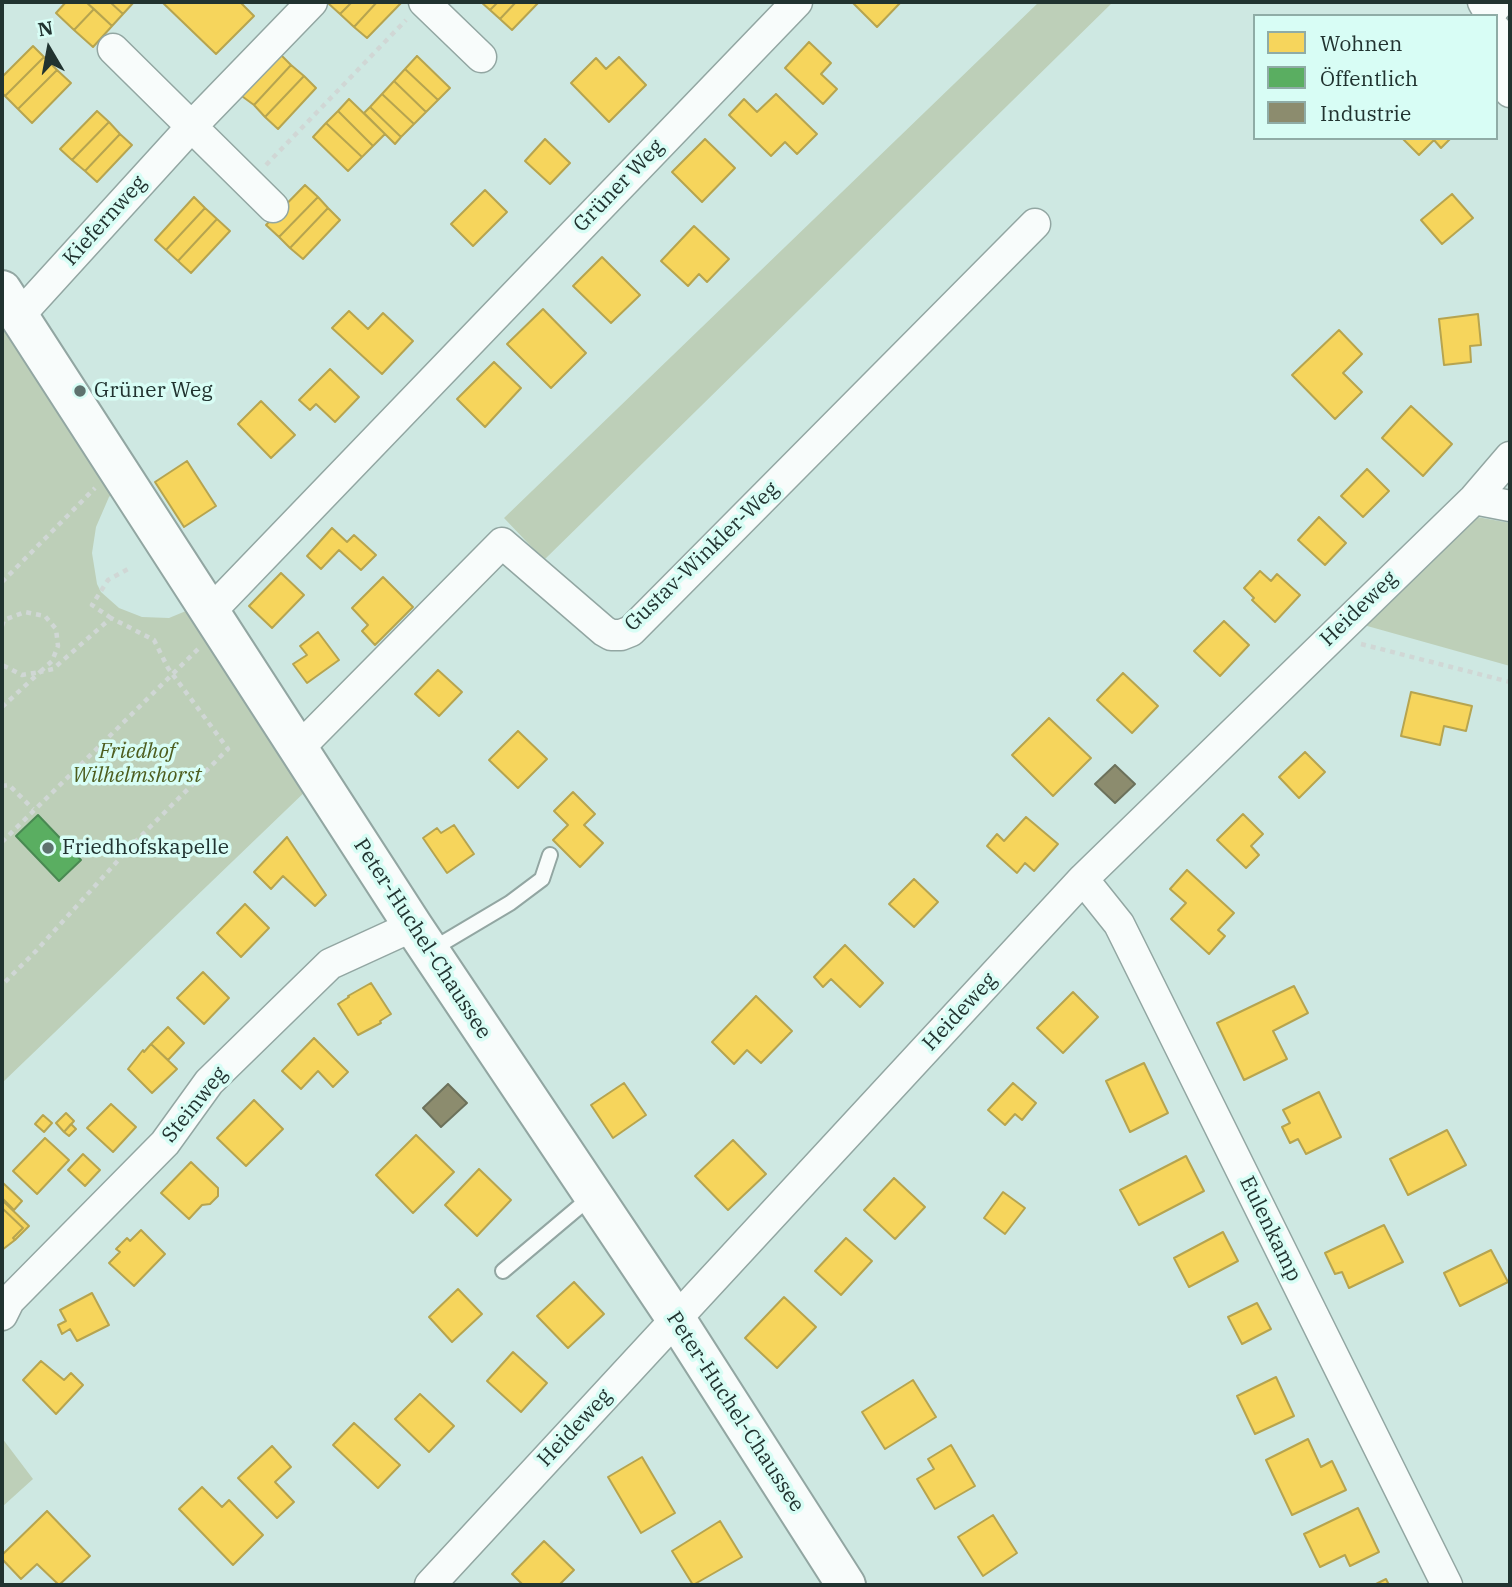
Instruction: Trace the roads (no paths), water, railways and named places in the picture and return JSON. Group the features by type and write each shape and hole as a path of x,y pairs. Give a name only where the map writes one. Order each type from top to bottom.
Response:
{"street":[{"name":"Kiefernweg","path":"10,303 192,126 312,2"},
{"name":"Grüner Weg","path":"209,614 797,2"},
{"path":"419,7 481,57"},
{"path":"1498,39 1510,92"},
{"path":"113,49 272,207"},
{"name":"Gustav-Winkler-Weg","path":"298,749 502,543 604,631 611,635 631,631 1035,224"},
{"name":"Peter-Huchel-Chaussee","path":"10,303 209,614 421,939 676,1319 846,1585"},
{"name":"Heideweg","path":"430,1585 1083,879 1330,636 1474,499 1510,457"},
{"path":"1474,499 1510,506"},
{"name":"Eulenkamp","path":"1083,879 1119,923 1447,1585"},
{"name":"Steinweg","path":"2,1315 9,1301 165,1143 209,1082 330,964 421,939"}],"lane":[{"path":"1498,16 1510,3"},
{"path":"421,939 510,903 542,879 550,855"},
{"path":"503,1271 593,1195"}],"place":[{"name":"Grüner Weg","path":"80,391"},
{"name":"Friedhofskapelle","path":"48,848"}],"park label":[{"name":"Friedhof Wilhelmshorst","path":"137,764"}]}
